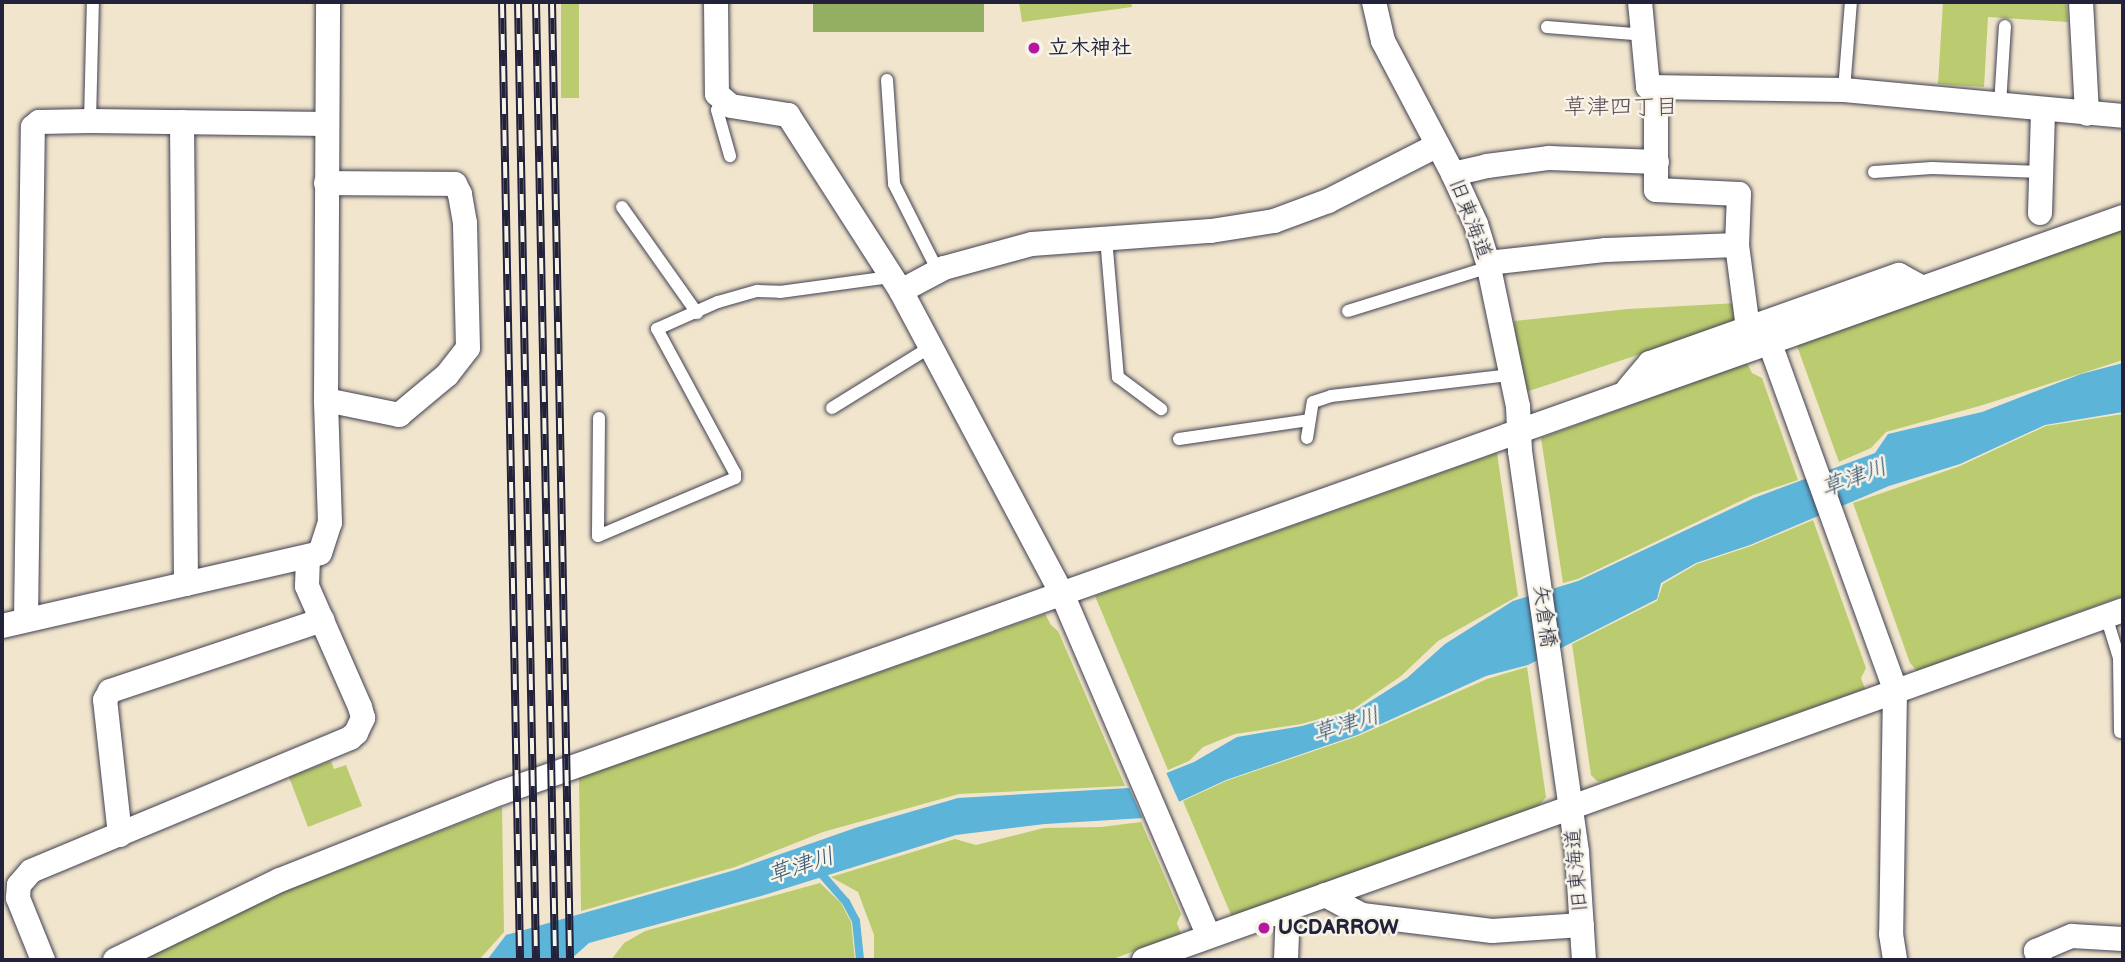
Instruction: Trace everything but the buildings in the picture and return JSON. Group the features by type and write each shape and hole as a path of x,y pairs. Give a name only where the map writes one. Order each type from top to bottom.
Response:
{"street":[{"path":"2,626 308,558 320,553 330,523 326,400 328,2"},
{"path":"716,2 717,94 731,106 788,116 932,346 1063,596 1209,936"},
{"name":"旧東海道","path":"1374,2 1383,41 1453,174 1476,224 1489,265 1511,375 1520,442"},
{"path":"1640,2 1648,87 1844,90 2123,116"},
{"path":"2081,2 2087,114"},
{"path":"1656,87 1656,190 1739,194 1737,246 1759,335 1778,365 1892,681 1891,934 1895,960"},
{"path":"2040,212 2043,109"},
{"path":"26,619 33,127 39,122 90,121 327,124"},
{"path":"182,122 186,584"},
{"path":"895,284 1032,244 1211,232 1274,221 1328,201 1438,145"},
{"path":"1453,174 1487,166 1549,158 1657,162"},
{"path":"326,183 455,184 465,223 468,348 447,375 399,415 326,400"},
{"path":"115,960 257,891 387,836 606,755 1063,596 1520,442 1625,392 1759,335 1922,288 2123,216"},
{"path":"1489,265 1606,250 1737,246"},
{"name":"矢倉橋","path":"1520,442 1568,780"},
{"path":"43,960 18,898 22,879 31,870 120,835 350,738 356,733 363,718 307,586 308,558"},
{"path":"1144,960 1571,806 1892,681 2114,613"},
{"path":"120,835 105,700 110,691 322,620"},
{"name":"旧東海道","path":"1568,780 1584,960"},
{"path":"1325,895 1362,915 1492,931 1582,925"},
{"path":"1286,960 1288,909"},
{"path":"2040,960 2036,951 2072,936 2123,939"}],"lane":[{"path":"90,121 93,2"},
{"path":"1844,90 1851,2"},
{"path":"2000,105 2005,26"},
{"path":"1547,27 1634,34 1645,38"},
{"path":"887,80 894,184 938,271"},
{"path":"724,100 717,110 730,156"},
{"path":"1874,172 1932,168 2041,172"},
{"path":"622,207 697,313"},
{"path":"1106,238 1118,377 1161,409"},
{"path":"1348,310 1489,265"},
{"path":"599,418 598,536 735,478 735,473 657,329 718,302 757,291 780,292 895,284"},
{"path":"832,408 932,346"},
{"path":"1307,438 1313,402 1331,396 1511,375"},
{"path":"1179,439 1310,420"},
{"path":"2114,613 2119,657 2120,732"}],"green space":[{"path":"561,2 579,2 579,98 561,98"},
{"path":"813,2 984,2 984,32 813,32"},
{"path":"1019,2 1131,2 1132,7 1022,22"},
{"path":"1943,2 2066,2 2068,22 1988,17 1984,87 1938,84"},
{"path":"2123,228 2123,360 1983,405 1886,432 1871,448 1839,462 1797,346"},
{"path":"1738,303 1740,321 1526,392 1519,370 1514,321 1628,309"},
{"path":"1747,363 1752,373 1762,378 1798,480 1753,495 1578,579 1563,583 1541,438"},
{"path":"2123,414 2123,596 1917,671 1910,663 1853,503 1960,466 2046,426"},
{"path":"1497,453 1518,596 1438,641 1401,676 1352,710 1301,724 1235,734 1203,747 1189,761 1168,770 1095,596"},
{"path":"1813,520 1866,668 1861,678 1865,689 1604,782 1597,781 1591,775 1572,644 1657,601 1663,584 1697,564 1751,546"},
{"path":"1045,614 1058,631 1125,786 959,794 823,832 735,867 581,911 579,778"},
{"path":"1527,667 1546,797 1538,807 1232,917 1183,801 1226,781 1358,736 1487,679"},
{"path":"331,761 334,769 346,765 362,806 308,827 289,777"},
{"path":"502,807 504,932 479,960 142,960 283,892"},
{"path":"1141,822 1181,914 1177,923 1181,934 1110,960 874,960 874,935 858,892 831,877 955,839 976,845 1044,828 1101,827"},
{"path":"820,883 841,903 851,922 855,960 611,960 624,943 645,931"}],"water":[{"name":"草津川","path":"2123,363 2123,412 2045,425 1960,464 1889,486 1750,545 1696,563 1661,583 1657,599 1528,665 1486,676 1357,735 1226,780 1144,818 1045,824 956,835 761,896 589,943 570,960 487,960 506,935 735,870 858,827 958,798 1129,788 1194,762 1237,737 1302,726 1355,711 1407,678 1445,644 1513,601 1578,581 1754,498 1875,453 1888,434 1982,412 2081,374"}],"pier":[{"path":"1165,770 1180,803 1143,819 1128,786"}],"waterway":[{"name":"草津川","path":"817,869 846,902 856,921 860,960"}],"railway":[{"path":"502,2 520,960"},
{"path":"518,2 536,960"},
{"path":"536,2 555,960"},
{"path":"552,2 570,960"}],"place":[{"name":"立木神社","path":"1034,48"},
{"name":"UCDARROW","path":"1264,928"}],"district":[{"name":"草津四丁目","path":"1621,107"}]}
